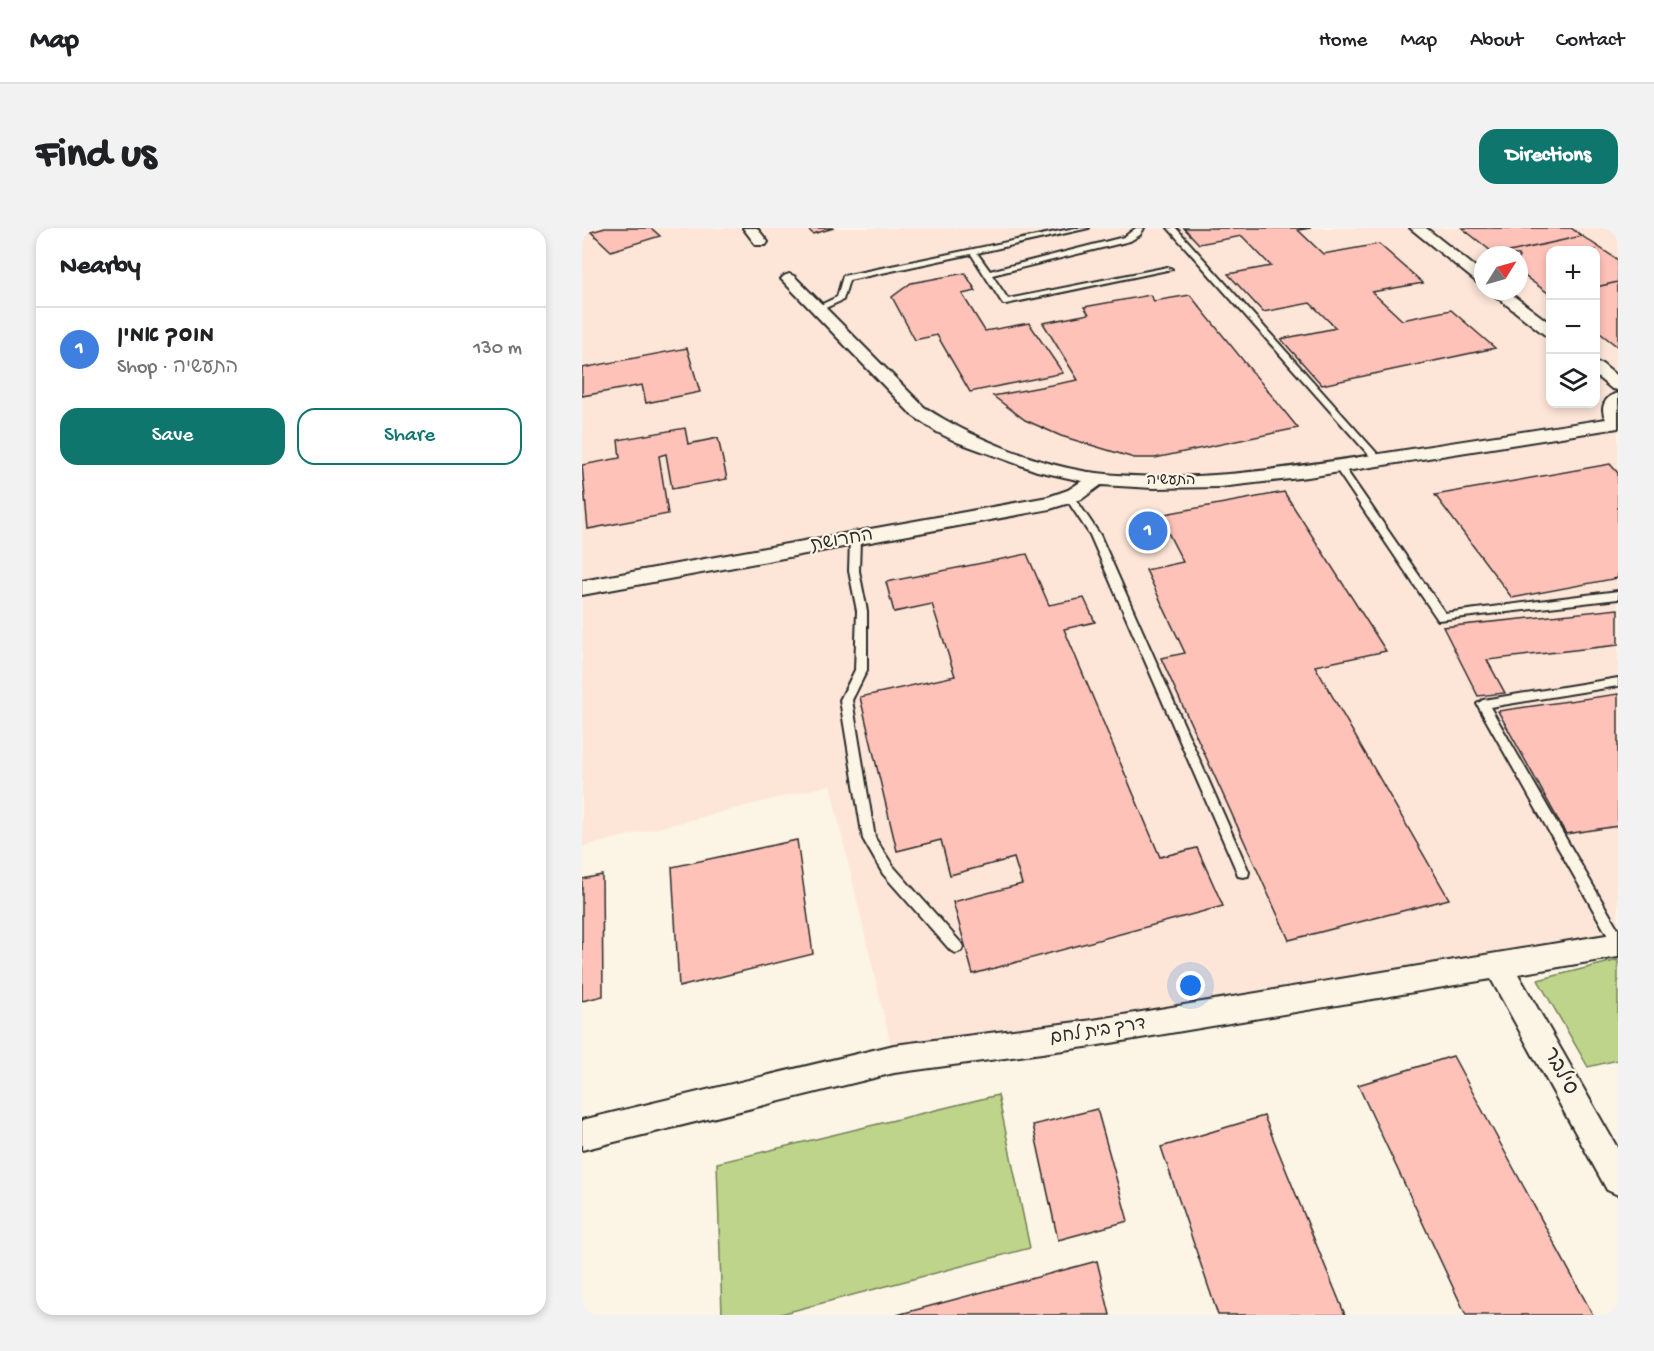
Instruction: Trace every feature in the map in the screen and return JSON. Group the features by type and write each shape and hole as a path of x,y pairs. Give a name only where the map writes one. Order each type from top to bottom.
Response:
{"street":[{"path":"750,228 761,242"},
{"path":"1417,228 1474,273"},
{"name":"התעשיה","path":"789,279 918,411 943,428 963,438 1044,467 1096,478 1153,482 1220,481 1339,466 1618,423"},
{"path":"1509,300 1546,328"},
{"path":"1600,371 1618,385"},
{"path":"1618,398 1612,402 1610,408 1612,416 1618,423"},
{"name":"החרושת","path":"582,588 855,539 1070,497 1090,485 1096,478"},
{"name":"דרך בית לחם","path":"582,1135 894,1059 1094,1033 1382,984 1499,967 1618,943"},
{"name":"סילבר","path":"1499,967 1618,1179"}],"lane":[{"path":"818,308 840,298 846,278 1084,228"},
{"path":"988,274 1127,239 1137,233 1140,228"},
{"path":"1172,228 1378,460"},
{"path":"973,252 1006,302 1168,269"},
{"path":"1339,466 1442,617 1618,595"},
{"path":"1070,497 1095,535 1243,872"},
{"path":"855,539 854,571 862,611 861,670 846,700 869,839 888,870 956,947"},
{"path":"1618,682 1483,704 1618,943"}],"shaded area":[{"path":"582,228 1618,228 1618,945 894,1059 830,785 582,847"}],"green space":[{"path":"1618,960 1618,1060 1588,1067 1538,980"},
{"path":"998,1095 1030,1248 777,1315 722,1315 717,1163"}],"building":[{"path":"605,228 651,228 660,236 611,251 591,232"},
{"path":"807,228 834,228 813,234"},
{"path":"1184,228 1311,228 1298,230 1323,254 1379,244 1423,283 1372,292 1402,320 1451,310 1495,348 1322,385 1281,339 1336,328 1310,303 1263,312 1228,274 1271,266 1242,236 1199,244"},
{"path":"1462,228 1571,228 1582,236 1528,248 1528,246 1485,246"},
{"path":"1582,236 1597,246 1546,246 1546,291 1528,278 1528,248"},
{"path":"1600,248 1618,260 1618,282 1600,286"},
{"path":"965,273 976,291 962,294 985,331 1029,323 1063,373 970,392 937,335 915,340 892,297 911,283"},
{"path":"1618,282 1618,347 1600,333 1600,286"},
{"path":"1150,295 1154,301 1190,295 1298,428 1155,458 1134,458 1061,436 1025,420 993,396 1078,380 1043,323 1089,314 1084,307"},
{"path":"687,348 700,392 646,403 642,385 582,396 582,368"},
{"path":"685,428 688,444 718,438 727,479 672,489 666,454 659,456 668,514 588,529 582,465 620,458 618,440"},
{"path":"1610,464 1618,473 1618,578 1512,598 1435,495"},
{"path":"1284,492 1386,651 1315,666 1449,899 1289,940 1161,658 1185,653 1146,570 1183,562 1159,515"},
{"path":"1027,554 1049,605 1084,598 1095,622 1064,629 1160,857 1197,848 1223,906 973,974 953,902 1022,884 1014,858 950,875 941,840 897,851 860,697 955,676 932,604 894,612 886,582"},
{"path":"1618,609 1618,645 1487,660 1505,693 1478,696 1443,627"},
{"path":"1618,694 1618,826 1566,834 1498,711"},
{"path":"797,840 813,954 679,987 672,867"},
{"path":"602,875 603,996 582,1001 582,879"},
{"path":"1453,1056 1593,1315 1466,1315 1358,1085"},
{"path":"1097,1109 1128,1221 1058,1240 1033,1125"},
{"path":"1264,1116 1345,1315 1218,1315 1161,1147"},
{"path":"1097,1261 1110,1315 897,1315"}],"place":[{"name":"מוסך אמין","path":"1148,531"}]}
